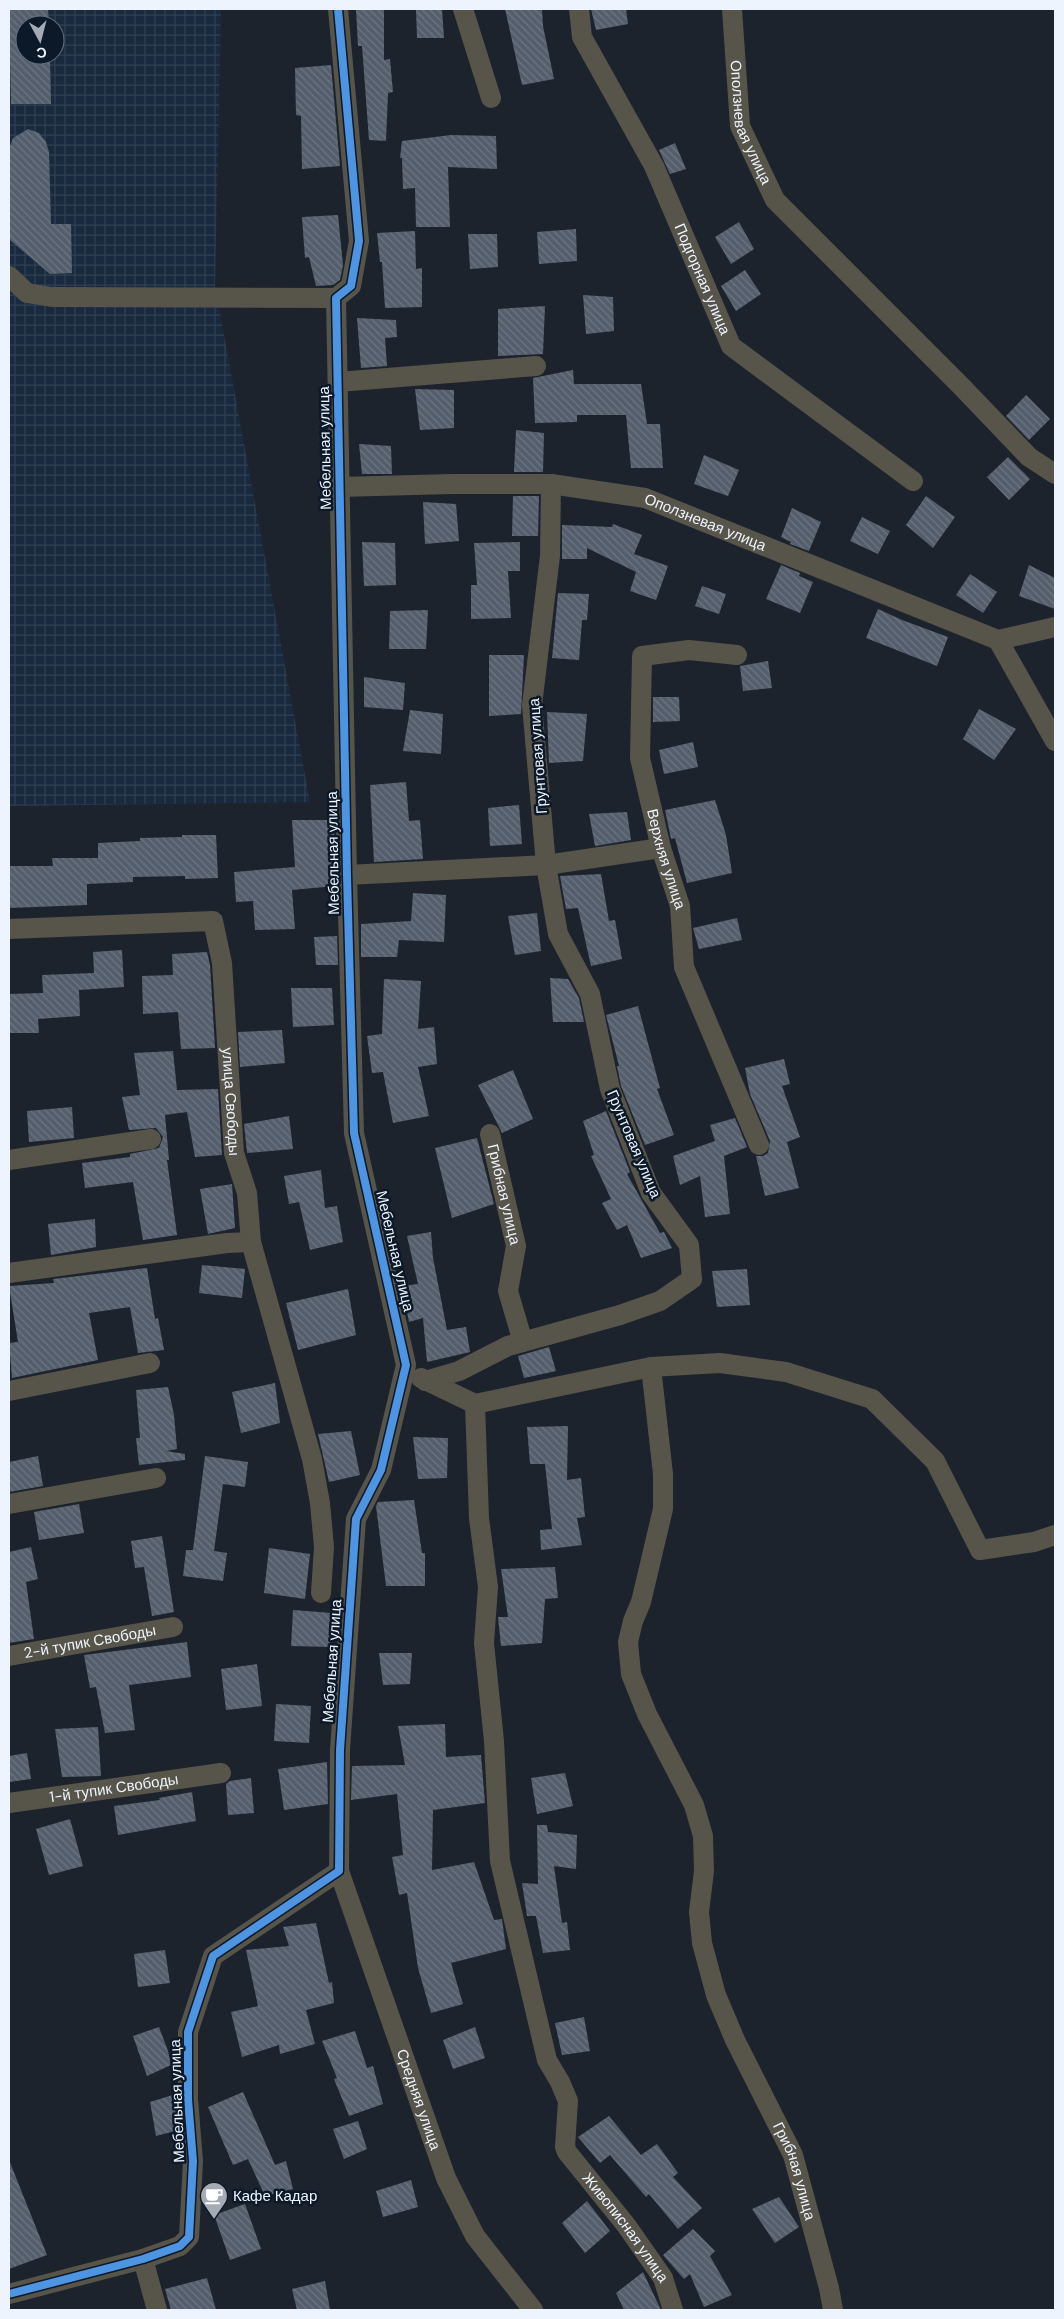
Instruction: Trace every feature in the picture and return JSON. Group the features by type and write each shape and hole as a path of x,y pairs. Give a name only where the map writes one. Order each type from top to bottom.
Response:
{"street":[{"path":"9,276 27,293 52,298 336,298 351,286 359,241 338,9"},
{"path":"462,9 491,98"},
{"name":"Подгорная улица","path":"579,9 582,37 654,166 731,346 914,481"},
{"name":"Оползневая улица","path":"732,9 740,126 775,200 962,387 1029,457 1055,474"},
{"name":"Мебельная улица","path":"9,2294 143,2259 180,2246 189,2237 193,2161 188,2099 188,2032 213,1956 339,1871 340,1750 356,1518 381,1470 406,1365 354,1133 336,298"},
{"path":"338,382 536,366"},
{"name":"Оползневая улица","path":"339,487 551,484 645,498 998,640"},
{"name":"Грунтовая улица","path":"425,1381 459,1371 508,1346 620,1315 660,1301 692,1279 689,1246 651,1193 610,1089 590,994 558,934 546,865 532,705 550,556 551,484"},
{"path":"1055,627 998,640 1055,741"},
{"name":"Верхняя улица","path":"737,655 689,650 642,656 640,758 661,848 680,906 684,967 759,1145"},
{"path":"347,875 546,865 661,848"},
{"name":"улица Свободы","path":"9,929 213,921 222,963 224,1022 234,1153 247,1193 252,1242"},
{"name":"Грибная улица","path":"490,1134 516,1246 508,1291 523,1342"},
{"path":"9,1160 151,1140"},
{"path":"9,1272 227,1243 252,1242 312,1459 320,1503 324,1547 321,1593"},
{"path":"9,1391 150,1363"},
{"path":"406,1365 425,1381 475,1404 651,1368 720,1363 786,1372 872,1399 935,1461 980,1550 1034,1542 1055,1535"},
{"name":"Грибная улица","path":"651,1368 663,1474 663,1509 641,1602 633,1621 628,1642 630,1674 647,1714 694,1805 702,1836 704,1871 700,1912 702,1943 716,1995 735,2040 793,2155 829,2288 833,2310"},
{"name":"Живописная улица","path":"475,1404 478,1518 488,1587 484,1643 494,1741 500,1861 547,2060 560,2082 568,2101 568,2122 565,2141 567,2152 626,2225 663,2278 674,2310"},
{"path":"9,1504 156,1478"},
{"name":"2-й тупик Свободы","path":"9,1656 172,1627"},
{"name":"1-й тупик Свободы","path":"9,1803 221,1773"},
{"name":"Средняя улица","path":"339,1871 446,2178 475,2236 533,2310"},
{"path":"143,2259 157,2310"}],"shaded area":[{"path":"9,9 221,9 215,286 310,802 9,806"}],"building":[{"path":"9,9 48,9 48,15 15,15 15,65 50,65 51,104 11,104"},
{"path":"356,9 384,9 384,60 390,59 393,92 388,93 386,141 369,140 362,46 358,46"},
{"path":"416,9 442,9 444,38 417,38"},
{"path":"505,9 542,9 543,26 554,79 522,85"},
{"path":"591,9 626,9 628,24 596,30"},
{"path":"331,65 340,166 302,169 301,116 296,115 295,68"},
{"path":"28,129 39,133 46,142 49,152 51,224 71,224 72,273 50,274 10,240 9,149 13,138"},
{"path":"451,135 496,136 497,169 448,167 450,227 416,227 415,188 403,189 402,158 400,158 402,141"},
{"path":"675,143 686,169 670,174 659,150"},
{"path":"338,215 343,265 340,280 333,285 316,286 309,257 305,258 302,217"},
{"path":"739,222 754,249 731,264 715,237"},
{"path":"576,229 577,261 539,264 537,232"},
{"path":"415,231 416,269 422,268 422,307 385,308 382,262 380,262 377,233"},
{"path":"468,234 497,234 498,267 470,269"},
{"path":"745,270 761,294 736,311 721,286"},
{"path":"583,295 613,297 614,331 586,334"},
{"path":"545,306 543,354 498,356 498,309"},
{"path":"357,318 396,320 397,337 385,338 387,366 361,368"},
{"path":"573,370 574,384 641,384 647,424 660,424 663,468 631,468 626,415 577,415 577,422 535,423 533,378"},
{"path":"415,389 454,390 454,428 420,430"},
{"path":"1026,395 1050,419 1029,440 1006,416"},
{"path":"516,430 544,433 543,472 514,472"},
{"path":"359,444 391,446 392,474 362,474"},
{"path":"704,455 739,470 728,496 694,484"},
{"path":"1008,457 1030,479 1009,500 987,477"},
{"path":"513,496 539,496 538,536 512,536"},
{"path":"926,496 955,517 933,548 906,525"},
{"path":"423,502 456,504 459,541 425,544"},
{"path":"792,508 821,522 809,551 790,544 791,542 781,537"},
{"path":"862,517 890,531 878,554 850,541"},
{"path":"613,524 642,535 634,554 668,566 656,600 630,591 636,572 587,548 587,559 562,559 562,525 612,527"},
{"path":"362,542 395,543 396,585 364,586"},
{"path":"520,542 520,571 508,571 511,618 471,619 471,585 477,585 474,543"},
{"path":"781,565 800,573 799,576 813,582 800,613 766,599"},
{"path":"1029,565 1055,578 1055,609 1019,596"},
{"path":"970,574 997,592 983,613 956,595"},
{"path":"702,586 726,594 719,614 695,606"},
{"path":"558,593 589,594 587,620 582,620 579,660 552,658"},
{"path":"878,609 948,637 937,666 866,638"},
{"path":"428,610 426,649 389,649 390,611"},
{"path":"489,655 524,655 521,714 489,716"},
{"path":"768,661 772,688 743,691 740,666"},
{"path":"364,677 405,683 403,710 364,707"},
{"path":"653,697 679,697 680,721 653,722"},
{"path":"979,709 1016,729 994,760 963,739"},
{"path":"410,710 443,714 441,754 403,751"},
{"path":"547,712 587,714 583,761 549,763"},
{"path":"693,742 698,767 664,774 659,750"},
{"path":"406,782 409,821 420,820 423,859 374,862 370,785"},
{"path":"715,800 726,835 732,873 687,883 675,838 671,839 665,810"},
{"path":"519,805 522,844 490,846 488,808"},
{"path":"627,812 631,840 595,846 589,814"},
{"path":"292,820 334,820 335,886 292,890 295,929 255,930 253,901 236,902 234,872 295,867"},
{"path":"182,835 216,835 218,878 185,879 185,876 133,877 133,882 87,884 87,905 9,908 9,866 53,866 52,858 98,858 98,843 140,841 140,838 182,837"},
{"path":"601,874 609,921 615,920 622,959 591,966 578,908 566,909 560,876"},
{"path":"413,893 446,895 444,942 399,940 397,957 361,957 361,924 411,921"},
{"path":"537,913 541,951 515,955 508,916"},
{"path":"737,918 742,940 699,949 693,928"},
{"path":"337,936 338,965 316,965 314,937"},
{"path":"122,950 124,987 79,990 80,1016 38,1019 39,1033 9,1033 9,994 43,993 42,975 94,973 93,952"},
{"path":"207,952 210,965 215,1048 181,1049 178,1012 143,1014 142,976 173,975 172,954"},
{"path":"550,978 568,979 579,998 584,1022 553,1022"},
{"path":"384,979 421,981 418,1029 434,1027 437,1064 418,1067 429,1116 393,1123 383,1072 372,1073 367,1036 382,1034"},
{"path":"291,988 332,988 334,1025 293,1027"},
{"path":"638,1006 660,1088 657,1089 674,1135 645,1145 621,1086 617,1066 619,1066 606,1015"},
{"path":"282,1030 285,1063 240,1067 238,1032"},
{"path":"173,1051 177,1090 218,1089 222,1155 195,1157 187,1112 165,1115 169,1160 167,1160 177,1235 143,1240 133,1182 85,1188 82,1163 130,1157 130,1154 159,1148 163,1137 156,1128 129,1130 122,1097 140,1095 134,1053"},
{"path":"784,1059 790,1084 782,1086 800,1137 787,1142 799,1188 765,1196 756,1156 763,1156 768,1153 770,1141 750,1094 745,1068"},
{"path":"513,1070 533,1119 502,1133 478,1085"},
{"path":"72,1107 74,1138 29,1142 27,1111"},
{"path":"606,1111 630,1172 627,1174 660,1233 664,1232 672,1248 641,1258 627,1225 617,1230 602,1203 611,1199 591,1156 594,1155 583,1121"},
{"path":"289,1116 293,1149 247,1153 244,1124"},
{"path":"735,1118 747,1147 724,1156 730,1214 705,1217 700,1176 680,1185 673,1156 715,1141 710,1125"},
{"path":"477,1138 494,1204 452,1218 435,1148"},
{"path":"321,1170 325,1208 337,1206 343,1242 310,1250 299,1202 289,1204 284,1176"},
{"path":"232,1184 235,1228 208,1234 200,1189"},
{"path":"95,1219 96,1247 51,1255 48,1224"},
{"path":"431,1232 433,1258 447,1330 466,1327 470,1352 427,1362 423,1318 409,1322 402,1286 418,1284 407,1236"},
{"path":"202,1265 245,1269 242,1298 199,1293"},
{"path":"147,1268 155,1319 158,1318 164,1350 138,1353 130,1307 89,1313 98,1360 12,1378 9,1343 18,1342 9,1286 54,1283 53,1279"},
{"path":"747,1269 750,1305 717,1307 712,1271"},
{"path":"348,1289 356,1335 298,1350 286,1303"},
{"path":"549,1347 556,1371 524,1378 518,1356"},
{"path":"275,1383 280,1423 241,1433 232,1392"},
{"path":"168,1387 174,1415 177,1449 166,1451 185,1454 185,1460 139,1465 136,1438 140,1438 136,1390"},
{"path":"568,1426 567,1480 581,1478 585,1517 577,1518 582,1545 541,1550 540,1530 552,1529 545,1464 530,1464 527,1427"},
{"path":"351,1431 360,1475 329,1482 318,1434"},
{"path":"413,1437 448,1438 447,1478 418,1479"},
{"path":"38,1456 43,1486 9,1492 9,1462"},
{"path":"205,1456 248,1462 245,1487 223,1484 214,1551 227,1553 223,1581 183,1576 186,1550 193,1550"},
{"path":"414,1500 422,1553 425,1553 425,1586 386,1586 376,1506 378,1502"},
{"path":"79,1504 84,1533 39,1540 34,1512"},
{"path":"162,1536 174,1612 152,1616 144,1567 135,1568 131,1541"},
{"path":"31,1547 38,1579 26,1582 34,1639 9,1643 9,1552"},
{"path":"269,1548 310,1554 305,1599 264,1593"},
{"path":"555,1567 558,1598 545,1599 542,1643 501,1646 498,1617 508,1617 501,1569"},
{"path":"293,1610 332,1613 331,1647 291,1646"},
{"path":"187,1642 191,1677 129,1685 135,1730 105,1733 96,1687 90,1688 84,1655"},
{"path":"379,1653 412,1653 410,1684 383,1685"},
{"path":"257,1664 262,1706 226,1710 221,1669"},
{"path":"276,1704 311,1706 309,1743 274,1741"},
{"path":"445,1724 446,1757 481,1755 485,1803 433,1810 432,1870 474,1862 494,1920 502,1919 506,1949 451,1963 463,2004 431,2013 418,1968 407,1893 399,1895 392,1857 403,1855 397,1794 351,1800 352,1766 405,1765 398,1726"},
{"path":"98,1727 101,1776 62,1777 55,1729"},
{"path":"27,1753 31,1779 9,1782 9,1756"},
{"path":"327,1762 328,1804 284,1810 278,1769"},
{"path":"565,1773 573,1806 537,1814 531,1778"},
{"path":"251,1778 254,1813 228,1815 226,1784 230,1781"},
{"path":"192,1792 196,1821 118,1835 114,1806 160,1800 159,1798"},
{"path":"70,1819 83,1866 49,1875 36,1829"},
{"path":"537,1825 547,1825 548,1832 577,1835 576,1869 554,1866 562,1923 567,1922 570,1950 543,1953 536,1916 527,1916 522,1883 538,1884"},
{"path":"316,1923 329,1983 332,1982 334,2003 306,2010 315,2044 280,2054 279,2045 242,2057 231,2012 258,2006 246,1950 289,1946 283,1927"},
{"path":"165,1950 170,1983 138,1987 134,1954"},
{"path":"584,2017 590,2051 562,2055 555,2023"},
{"path":"159,2027 171,2065 147,2076 133,2036"},
{"path":"475,2027 485,2058 453,2069 443,2040"},
{"path":"355,2031 367,2068 373,2066 383,2104 349,2116 334,2079 337,2078 322,2041"},
{"path":"243,2092 275,2165 286,2161 293,2189 265,2196 248,2159 233,2165 208,2107"},
{"path":"176,2094 179,2130 156,2136 150,2102"},
{"path":"609,2116 641,2155 657,2144 678,2173 673,2177 702,2208 678,2229 649,2194 646,2197 610,2155 600,2163 578,2137"},
{"path":"358,2121 367,2149 344,2159 333,2129"},
{"path":"9,2160 47,2255 9,2269"},
{"path":"411,2180 418,2207 383,2217 376,2191"},
{"path":"779,2197 799,2227 775,2243 752,2209"},
{"path":"587,2201 610,2231 585,2253 562,2223"},
{"path":"245,2204 261,2249 230,2260 214,2215"},
{"path":"693,2229 715,2251 710,2256 732,2295 704,2307 690,2274 684,2279 663,2255"},
{"path":"643,2272 661,2310 624,2310 616,2293"},
{"path":"207,2278 216,2310 171,2310 165,2289"},
{"path":"325,2281 330,2310 297,2310 292,2289"}],"cycle path":[{"path":"9,2294 143,2259 180,2246 189,2237 193,2161 188,2099 188,2032 213,1956 339,1871 340,1750 356,1519 381,1470 406,1365 354,1133 336,298 351,286 359,241 338,9"}],"place":[{"name":"Кафе Кадар","path":"214,2220"}]}
